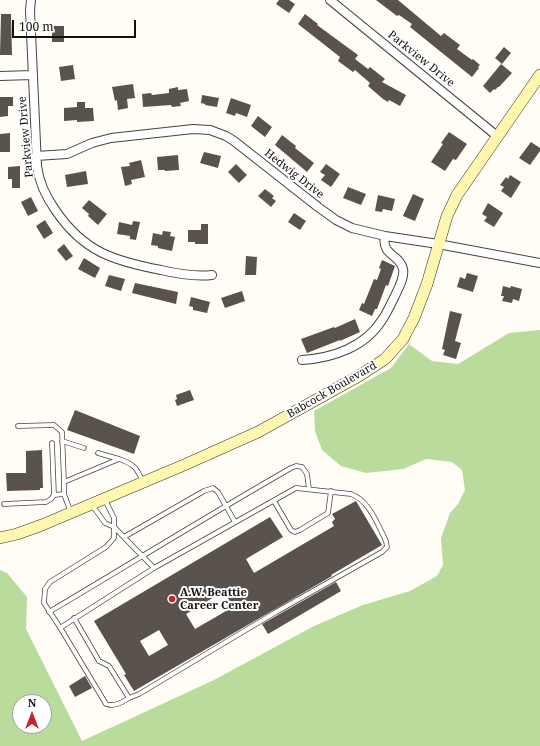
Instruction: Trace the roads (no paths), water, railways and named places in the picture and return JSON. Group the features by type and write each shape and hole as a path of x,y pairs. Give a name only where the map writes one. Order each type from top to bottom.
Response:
{"main road":[{"name":"Babcock Boulevard","path":"0,538 27,530 71,513 258,432 360,376 385,360 397,346 411,325 426,284 447,216 457,195 540,75"}],"street":[{"name":"Parkview Drive","path":"31,0 32,75 38,176 53,206 68,228 78,237 96,250 120,261 148,268 193,276 212,275"},
{"name":"Parkview Drive","path":"330,0 497,136"},
{"path":"0,76 32,75"},
{"name":"Hedwig Drive","path":"36,156 67,154 92,143 111,138 193,129 210,130 226,136 234,141 318,207 336,220 352,228 385,236 438,244 540,263"},
{"path":"302,360 330,357 344,351 366,339 382,321 396,294 403,273 403,267 400,262 385,248 385,236"}],"lane":[{"path":"18,426 54,425 62,432 64,494 71,513"},
{"path":"62,441 84,448"},
{"path":"4,504 46,502 51,499 54,495 52,443"},
{"path":"98,452 130,463 137,469 143,483"},
{"path":"64,482 119,459"},
{"path":"49,612 226,505 291,468 296,466 302,467 307,474 309,489"},
{"path":"124,537 204,491 213,488 218,492 235,522"},
{"path":"60,628 154,568 296,488 331,491 359,496 367,505 386,541 387,546 382,552 276,612 139,694 111,706 106,704 44,603 44,595 50,582 106,547 114,538 114,518 105,499"},
{"path":"274,501 291,530 295,532 328,513 331,491"},
{"path":"54,495 64,494"},
{"path":"92,504 105,522 114,527 154,568"},
{"path":"74,618 99,661 109,666 129,698"}],"place":[{"name":"A.W. Beattie Career Center","path":"172,599"}]}
